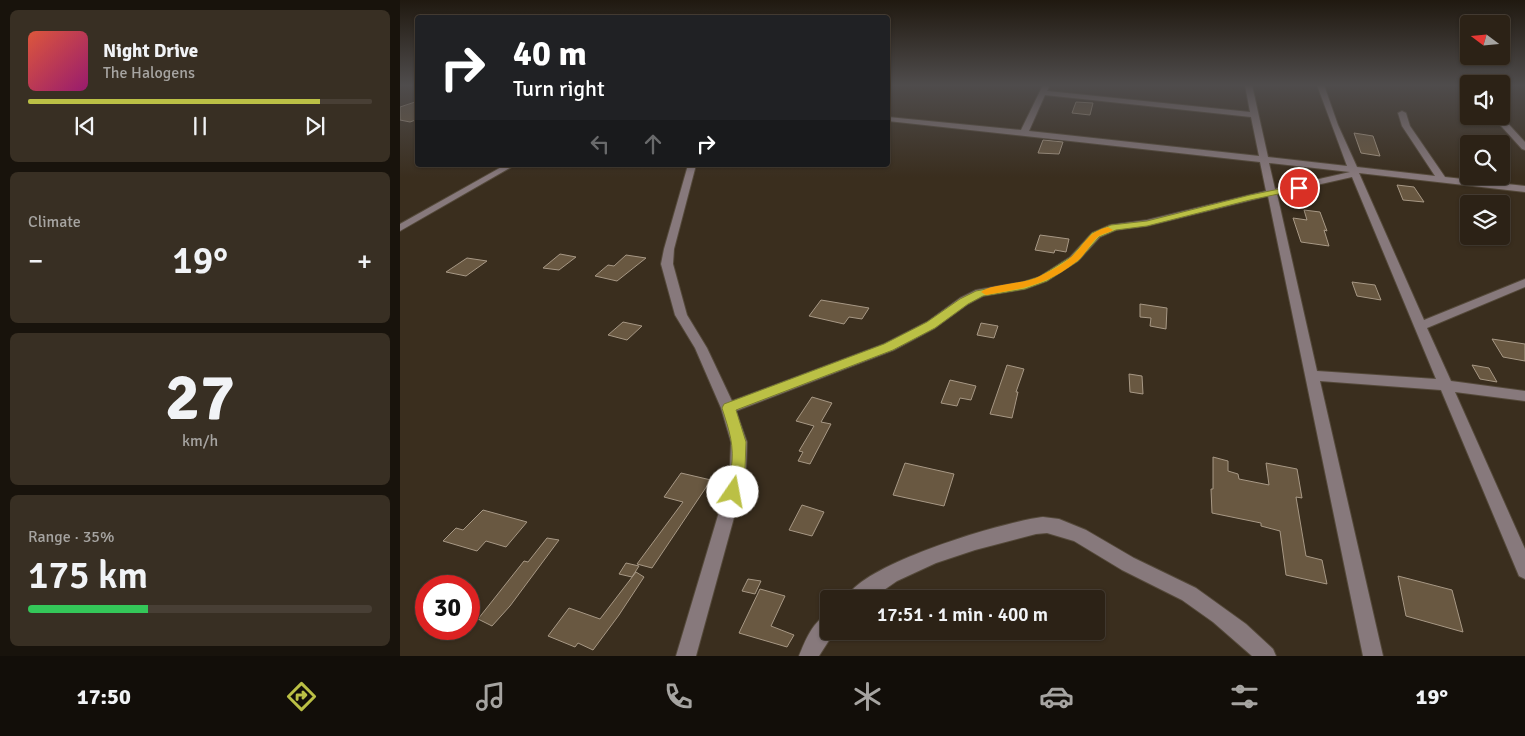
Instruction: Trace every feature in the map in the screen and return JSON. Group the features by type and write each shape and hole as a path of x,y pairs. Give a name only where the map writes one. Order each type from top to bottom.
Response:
{"street":[{"path":"1024,133 1032,116"},
{"path":"1254,116 1313,376 1373,656"},
{"path":"1332,116 1354,172 1525,570"},
{"path":"1403,116 1406,126 1442,179"},
{"path":"890,119 1264,159 1354,172 1442,179 1525,189"},
{"path":"1504,125 1525,147"},
{"path":"400,228 507,167"},
{"path":"686,656 722,536 738,468 739,442 728,408 701,348 682,314 672,288 667,264 691,167"},
{"path":"728,408 889,347 931,325 964,301 980,293 1025,285 1043,279 1074,259 1096,235 1108,230 1147,223 1354,172"},
{"path":"1420,326 1525,283"},
{"path":"1313,376 1445,385 1525,396"},
{"path":"866,590 912,564 996,536 1046,525 1068,530 1094,541 1115,556 1145,573 1189,594 1235,626 1266,656"},
{"path":"809,656 820,635"}],"building":[{"path":"400,116 415,116 415,120 410,122 400,120"},
{"path":"1354,133 1373,136 1380,156 1361,153"},
{"path":"1043,140 1063,142 1059,154 1038,153"},
{"path":"1397,185 1414,187 1424,202 1403,200"},
{"path":"1304,210 1320,212 1327,231 1324,230 1329,246 1301,242 1293,218 1307,220"},
{"path":"1040,235 1069,239 1066,252 1055,250 1054,253 1035,250"},
{"path":"560,254 576,257 559,270 543,268"},
{"path":"626,255 646,258 617,281 595,276 608,265 614,266"},
{"path":"467,258 487,261 466,276 446,272"},
{"path":"1352,282 1375,285 1381,300 1357,296"},
{"path":"821,300 869,308 862,319 849,317 844,324 809,316"},
{"path":"1140,304 1167,308 1166,329 1150,326 1151,318 1140,317"},
{"path":"623,322 642,326 627,340 608,335"},
{"path":"981,323 998,326 994,338 977,335"},
{"path":"1492,339 1525,344 1525,361 1503,357"},
{"path":"1007,365 1024,369 1016,392 1018,392 1012,418 990,414"},
{"path":"1472,365 1489,368 1497,382 1480,379"},
{"path":"1129,374 1142,376 1143,394 1130,392"},
{"path":"950,380 976,386 971,400 960,398 957,406 941,403"},
{"path":"812,397 832,403 821,422 831,424 810,464 798,461 803,452 799,451 814,426 796,421"},
{"path":"1213,457 1228,461 1228,471 1238,474 1239,479 1269,485 1266,463 1297,469 1302,498 1296,497 1306,556 1322,560 1327,584 1286,575 1280,531 1261,526 1261,523 1212,513"},
{"path":"905,463 954,474 944,506 893,495"},
{"path":"681,473 711,480 652,568 637,564 683,502 664,497"},
{"path":"802,505 824,512 812,536 789,530"},
{"path":"483,510 527,522 506,547 486,541 477,551 443,541 456,528 463,530"},
{"path":"547,538 559,540 510,606 492,626 480,620 480,616 524,561 528,562"},
{"path":"626,563 639,566 632,577 619,574"},
{"path":"636,572 644,577 593,650 578,643 575,647 548,636 569,608 600,619"},
{"path":"1398,576 1452,590 1463,632 1406,616"},
{"path":"748,579 761,581 755,594 742,591"},
{"path":"760,589 785,596 771,626 794,635 787,647 739,633"}],"slow traffic":[{"path":"986,292 1025,285 1043,279 1074,259 1096,235 1108,230"}],"route":[{"path":"733,492 738,468 739,442 728,408 889,347 931,325 964,301 980,293 1025,285 1043,279 1074,259 1096,235 1114,227 1147,223 1250,197 1299,188"}]}
